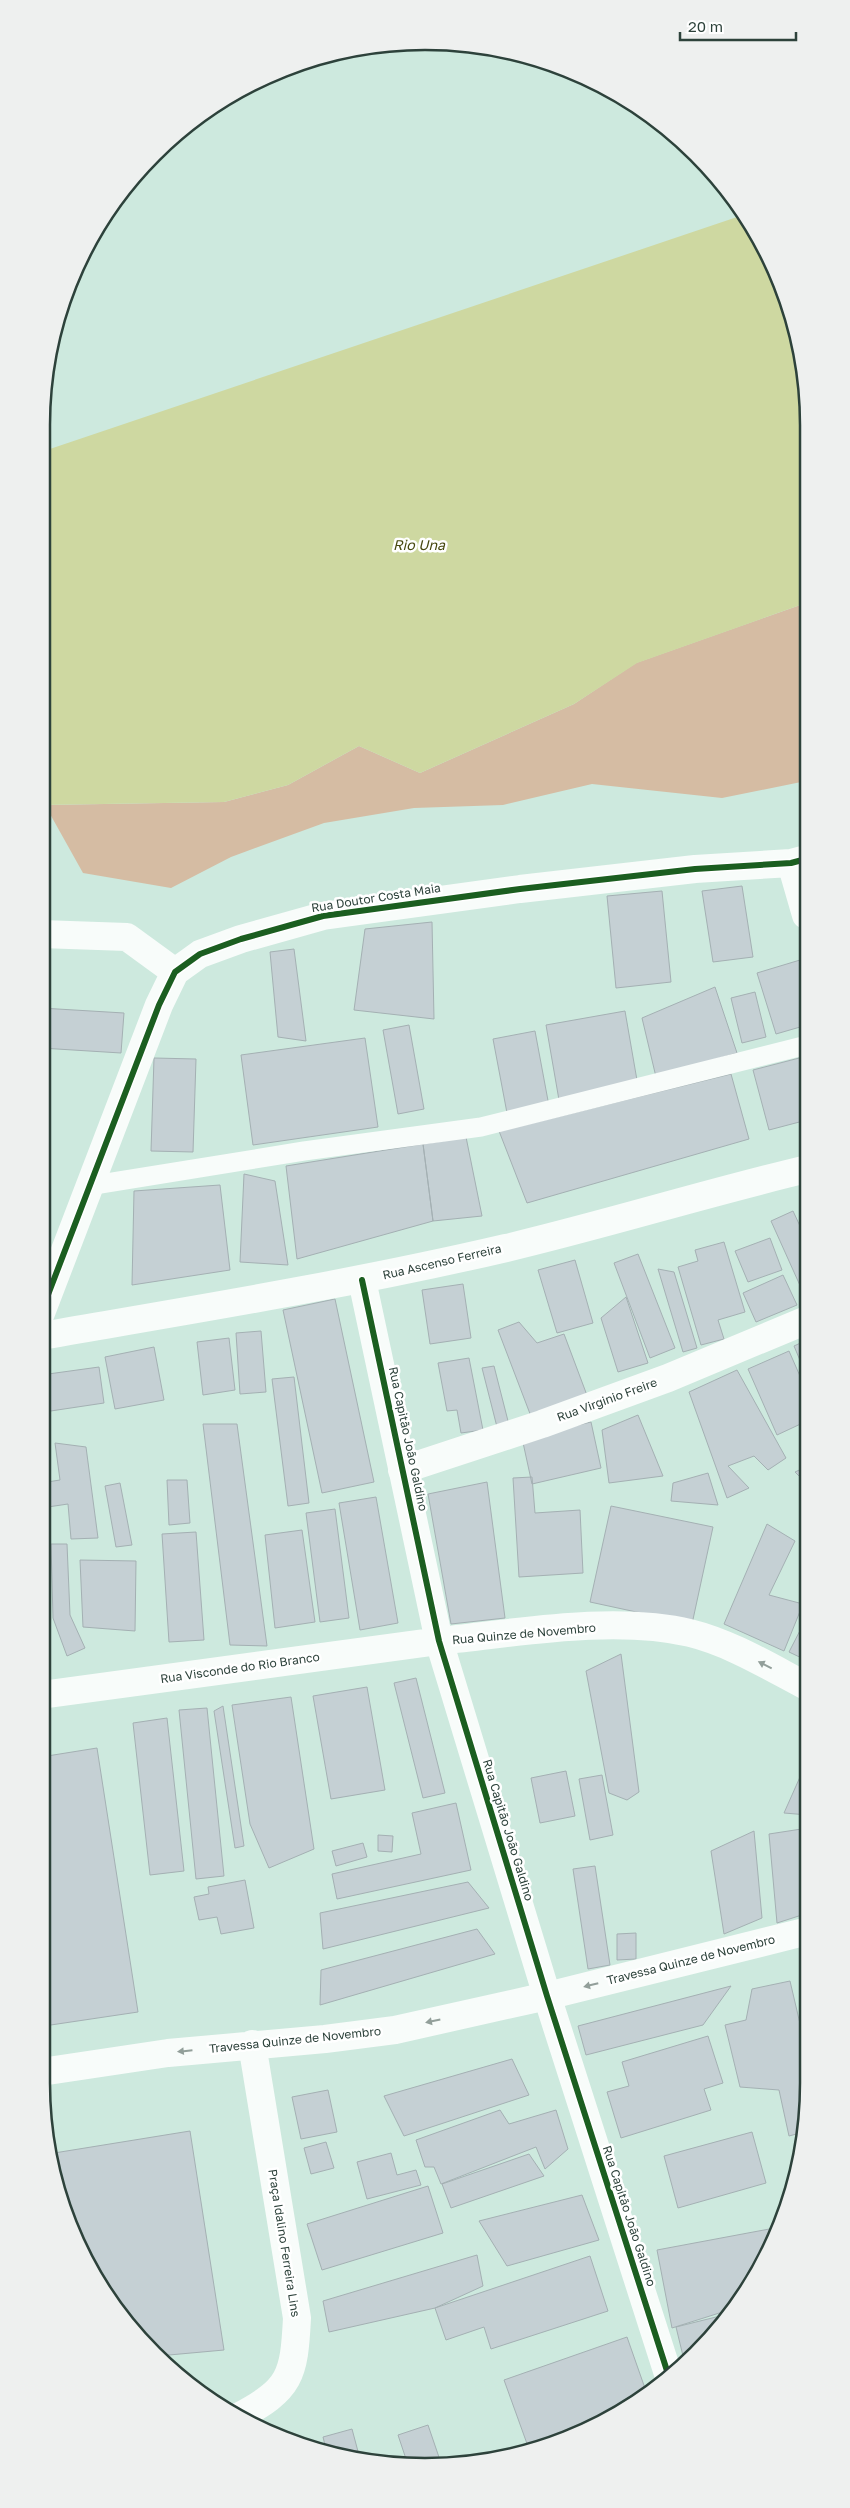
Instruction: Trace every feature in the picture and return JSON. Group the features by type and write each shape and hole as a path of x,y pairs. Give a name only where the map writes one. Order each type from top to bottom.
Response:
{"street":[{"path":"798,861 800,874"},
{"name":"Rua Doutor Costa Maia","path":"175,972 200,954 323,916 415,902 695,869 798,861"},
{"path":"50,934 127,937 175,972 137,1058 50,1289"},
{"name":"Rua Ascenso Ferreira","path":"50,1334 362,1280 507,1247 723,1189 800,1171"},
{"name":"Rua Capitão João Galdino","path":"362,1280 439,1641 547,1996 667,2369"},
{"name":"Rua Virginio Freire","path":"402,1470 542,1424 668,1378 800,1323"},
{"name":"Rua Quinze de Novembro","path":"439,1641 586,1627 644,1627 690,1633 732,1648 800,1682"},
{"name":"Rua Visconde do Rio Branco","path":"50,1694 439,1641"},
{"name":"Travessa Quinze de Novembro","path":"50,2071 168,2053 252,2044 325,2039 395,2030 547,1996 800,1933"},
{"name":"Praça Idalino Ferreira Lins","path":"246,2413 267,2402 287,2381 296,2353 297,2318 252,2044"}],"lane":[{"path":"88,1186 304,1151 481,1127 800,1046"}],"shaded area":[{"path":"800,605 800,782 722,798 592,784 503,805 414,808 324,823 231,857 171,888 83,873 50,814 50,805 224,802 288,785 359,746 420,773 574,704 636,663"}],"water":[{"name":"Rio Una","path":"737,217 761,259 780,304 793,352 797,376 800,425 800,605 637,663 574,704 420,773 359,746 288,785 224,802 50,805 50,449"}],"building":[{"path":"742,886 753,957 713,962 702,891"},
{"path":"662,891 671,982 616,988 607,896"},
{"path":"432,922 434,1019 354,1010 365,929"},
{"path":"294,949 306,1041 278,1037 270,952"},
{"path":"800,960 800,1027 776,1034 757,973"},
{"path":"715,987 737,1053 656,1077 642,1018"},
{"path":"755,992 766,1037 742,1043 731,998"},
{"path":"50,1009 124,1013 121,1053 50,1049"},
{"path":"625,1011 638,1086 559,1100 546,1025"},
{"path":"409,1025 424,1109 398,1114 383,1030"},
{"path":"535,1031 549,1106 507,1113 493,1039"},
{"path":"365,1038 378,1127 253,1145 241,1055"},
{"path":"154,1058 196,1059 193,1152 151,1151"},
{"path":"800,1058 800,1122 769,1130 753,1070"},
{"path":"731,1074 749,1139 527,1203 499,1131"},
{"path":"466,1137 482,1216 433,1221 423,1144"},
{"path":"423,1144 433,1221 297,1259 286,1166"},
{"path":"244,1174 275,1181 288,1265 240,1262"},
{"path":"220,1185 230,1270 132,1285 134,1191"},
{"path":"793,1211 800,1226 800,1285 771,1221"},
{"path":"770,1238 782,1270 748,1282 735,1251"},
{"path":"724,1242 745,1312 718,1320 724,1339 701,1345 678,1267 698,1261 695,1250"},
{"path":"638,1254 675,1348 650,1358 614,1263"},
{"path":"575,1260 593,1323 557,1333 538,1270"},
{"path":"658,1269 674,1272 697,1348 683,1352"},
{"path":"783,1275 797,1305 756,1322 743,1293"},
{"path":"463,1284 471,1338 430,1344 422,1290"},
{"path":"626,1297 648,1363 618,1372 601,1318"},
{"path":"335,1299 374,1482 322,1493 283,1310"},
{"path":"519,1322 537,1343 564,1334 588,1398 532,1419 498,1330"},
{"path":"261,1331 266,1392 240,1394 236,1333"},
{"path":"229,1338 235,1390 203,1395 197,1342"},
{"path":"800,1343 800,1360 794,1346"},
{"path":"154,1347 164,1400 115,1409 105,1357"},
{"path":"789,1351 800,1376 800,1424 777,1435 748,1369"},
{"path":"469,1358 483,1430 461,1433 457,1410 447,1411 438,1363"},
{"path":"494,1366 508,1421 497,1427 482,1368"},
{"path":"99,1367 104,1403 50,1411 50,1374"},
{"path":"737,1370 786,1458 768,1470 754,1456 728,1466 749,1488 727,1498 689,1392"},
{"path":"294,1377 309,1503 288,1506 272,1379"},
{"path":"638,1415 663,1476 609,1483 602,1430"},
{"path":"591,1422 601,1468 532,1484 522,1438"},
{"path":"203,1424 237,1424 267,1646 230,1645"},
{"path":"55,1443 86,1447 98,1538 71,1539 68,1504 50,1507 50,1482 60,1480"},
{"path":"800,1470 800,1477 795,1472"},
{"path":"708,1473 718,1505 671,1501 673,1483"},
{"path":"532,1477 535,1513 580,1510 583,1573 519,1577 513,1478"},
{"path":"167,1480 187,1480 190,1523 169,1525"},
{"path":"487,1482 505,1618 451,1624 428,1494"},
{"path":"120,1483 132,1545 116,1547 105,1486"},
{"path":"376,1497 398,1623 360,1630 339,1503"},
{"path":"611,1506 713,1527 692,1624 590,1602"},
{"path":"335,1509 349,1618 320,1622 306,1513"},
{"path":"767,1524 795,1541 769,1595 800,1603 800,1611 784,1651 724,1624"},
{"path":"302,1530 315,1622 275,1628 265,1535"},
{"path":"196,1532 204,1640 169,1642 162,1534"},
{"path":"51,1544 67,1544 70,1615 85,1648 67,1656 53,1618"},
{"path":"80,1560 136,1561 135,1631 83,1627"},
{"path":"800,1631 800,1657 789,1652"},
{"path":"621,1654 639,1792 627,1800 609,1793 586,1671"},
{"path":"416,1678 445,1793 423,1798 394,1683"},
{"path":"367,1687 385,1790 331,1799 313,1696"},
{"path":"291,1697 314,1849 269,1868 250,1824 232,1705"},
{"path":"223,1706 244,1846 235,1848 214,1711"},
{"path":"207,1708 224,1876 196,1879 179,1710"},
{"path":"167,1718 184,1871 150,1875 133,1723"},
{"path":"97,1748 138,2012 50,2025 50,1756"},
{"path":"566,1771 575,1816 540,1823 531,1778"},
{"path":"602,1775 613,1835 590,1840 579,1779"},
{"path":"800,1777 800,1814 784,1813"},
{"path":"456,1803 471,1870 337,1899 332,1874 421,1854 412,1813"},
{"path":"800,1829 800,1916 777,1923 769,1834"},
{"path":"754,1831 762,1918 724,1934 711,1851"},
{"path":"378,1835 393,1836 392,1852 378,1851"},
{"path":"363,1843 367,1857 336,1866 332,1851"},
{"path":"595,1866 610,1965 588,1969 573,1869"},
{"path":"245,1880 254,1928 221,1934 217,1917 199,1920 194,1897 209,1894 208,1887"},
{"path":"468,1882 489,1908 323,1949 320,1913"},
{"path":"477,1929 495,1954 320,2005 321,1970"},
{"path":"636,1933 636,1959 617,1960 617,1934"},
{"path":"790,1981 800,2024 800,2083 797,2134 789,2136 779,2090 740,2087 725,2025 746,2020 752,1989"},
{"path":"731,1986 703,2025 586,2055 578,2026"},
{"path":"708,2036 723,2083 704,2089 711,2110 621,2138 607,2092 629,2086 622,2062"},
{"path":"512,2059 529,2095 404,2136 384,2096"},
{"path":"328,2090 337,2132 301,2139 292,2097"},
{"path":"500,2110 509,2124 556,2110 568,2149 545,2169 536,2147 441,2184 434,2167 425,2167 416,2140"},
{"path":"190,2131 224,2350 168,2355 143,2330 113,2291 89,2249 70,2204 56,2153"},
{"path":"752,2132 766,2183 678,2208 664,2156"},
{"path":"326,2142 334,2168 311,2174 304,2148"},
{"path":"391,2153 397,2175 416,2170 421,2185 367,2199 357,2162"},
{"path":"529,2154 544,2176 451,2208 442,2184"},
{"path":"428,2186 443,2233 322,2270 307,2224"},
{"path":"582,2195 599,2240 507,2266 479,2221"},
{"path":"770,2229 750,2270 722,2312 672,2328 657,2250"},
{"path":"477,2255 483,2286 435,2308 329,2332 323,2301"},
{"path":"590,2256 608,2311 491,2349 484,2327 446,2340 435,2308"},
{"path":"718,2316 683,2355 676,2327"},
{"path":"627,2337 645,2387 591,2419 546,2438 527,2444 504,2380"},
{"path":"428,2425 439,2457 405,2457 398,2435"},
{"path":"352,2429 358,2452 325,2444 323,2437"}],"cycle path":[{"path":"50,1290 159,1005 175,972 200,954 241,939 323,916 520,889 695,869 791,863 800,861"},
{"path":"362,1280 439,1641 547,1996 667,2370"}]}
